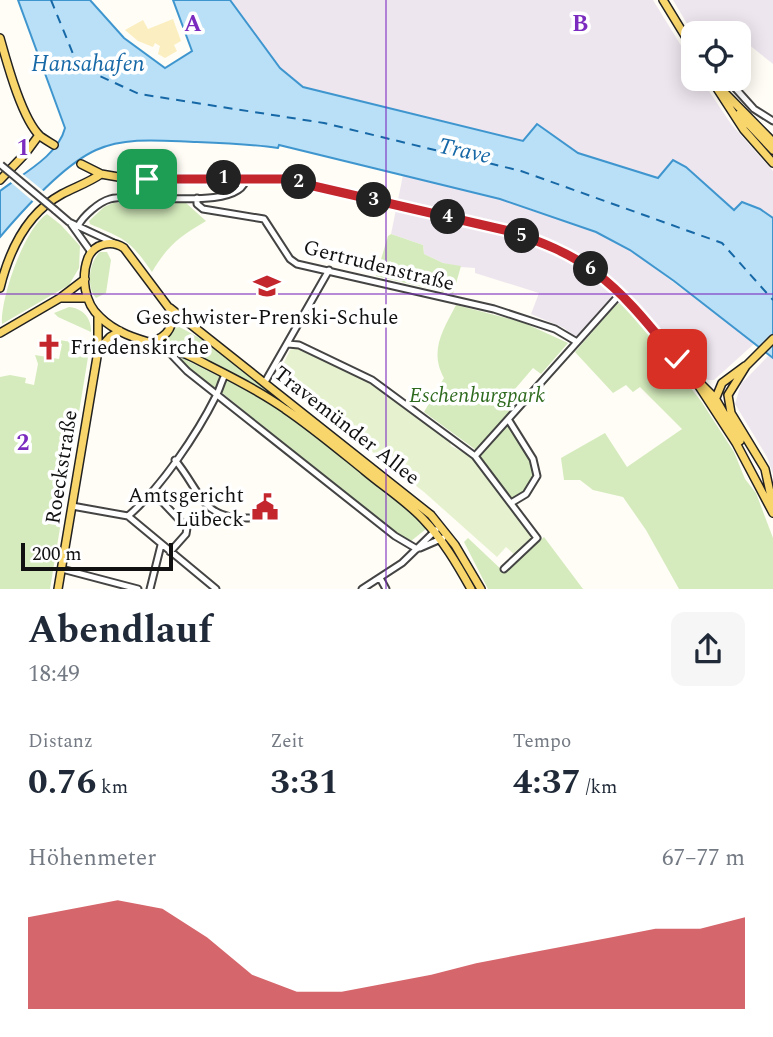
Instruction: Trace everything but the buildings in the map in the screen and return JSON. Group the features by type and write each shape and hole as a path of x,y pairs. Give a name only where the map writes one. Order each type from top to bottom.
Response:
{"main road":[{"path":"663,0 681,29"},
{"path":"0,38 16,89 31,123 39,135 54,145"},
{"path":"724,91 773,142"},
{"path":"720,93 773,150"},
{"path":"720,93 744,130 773,163"},
{"path":"0,180 39,135"},
{"path":"80,164 101,174 142,179 283,179 509,231 573,259 621,293 695,380 715,398 758,474 773,512"},
{"path":"0,288 19,237 40,210 61,194 83,186 101,174"},
{"path":"98,316 87,298 85,279 91,252 100,246 114,243"},
{"name":"Travemünder Allee","path":"114,243 129,253 169,308 413,499 441,525 471,589"},
{"path":"0,333 60,298 85,279"},
{"path":"60,298 87,298"},
{"path":"148,342 162,338 170,329 173,316 169,308"},
{"name":"Travemünder Allee","path":"98,316 120,331 177,350 284,408 405,503 435,532 445,537 481,589"},
{"name":"Roeckstraße","path":"58,589 98,351 98,316"},
{"path":"98,351 110,337 120,331"},
{"path":"707,392 746,366 773,339"},
{"path":"715,398 727,395 746,366"},
{"path":"716,412 715,398 722,383"},
{"path":"707,392 773,512"},
{"path":"727,395 731,413 765,470 773,506"}],"street":[{"path":"738,91 754,109 773,121"},
{"path":"0,165 69,222 91,252"},
{"path":"78,226 98,205 112,198 168,200 236,194 245,185 246,178"},
{"name":"Gertrudenstraße","path":"197,198 197,204 203,209 264,219 293,262 494,309 555,329 577,342"},
{"path":"69,222 114,243"},
{"path":"265,383 329,270"},
{"path":"475,456 621,293"},
{"path":"288,344 299,345 372,380 475,456 537,538 504,569"},
{"path":"165,347 187,371 395,536 417,549"},
{"path":"128,516 153,492 218,394 225,375"},
{"path":"508,419 533,459 537,476 526,495 511,503"},
{"path":"175,460 208,508 228,516 249,519"},
{"path":"153,492 187,528 186,534 170,552"},
{"path":"72,506 128,516 216,589"},
{"path":"362,589 417,549 441,525"},
{"path":"417,549 445,537"},
{"path":"150,589 161,545"},
{"path":"62,569 138,589"},
{"path":"380,578 386,589"}],"shaded area":[{"path":"230,0 653,0 681,46 681,91 709,91 731,124 773,171 773,218 748,203 742,202 735,210 686,167 658,178 523,141 303,87 280,68"},
{"path":"673,0 773,0 773,64 751,46 751,21 685,21"},
{"path":"403,175 500,199 596,232 630,250 755,343 714,380 708,380 701,376 633,299 626,306 616,304 582,343 564,328 531,314 539,293 475,273 475,268 443,263 424,254 423,245 391,234"},
{"path":"769,355 773,358 773,474 767,457 735,404 741,384"}],"green space":[{"path":"113,203 186,203 206,221 175,242 152,272 126,242 90,224 89,221 104,207"},
{"path":"47,214 80,246 79,268 69,285 2,324 5,299 15,265 30,234"},
{"path":"391,234 423,245 424,254 443,263 461,266 453,294 376,276 388,236"},
{"path":"100,252 107,252 111,260 106,293 96,298 91,288 90,275 93,262"},
{"path":"616,304 626,306 701,401 734,452 745,479 756,493 773,538 773,589 679,589 646,530 623,497 593,490 580,480 564,480 561,458 605,433 627,467 682,429 640,387 633,392 626,385 613,393 575,352"},
{"name":"Eschenburgpark","path":"456,305 522,322 568,343 541,374 533,368 515,389 523,397 476,450 424,412 444,378 438,359 439,341"},
{"path":"69,307 78,309 85,315 90,322 91,332 54,313"},
{"path":"176,325 214,346 279,399 178,348 161,343"},
{"path":"59,340 90,345 50,589 0,589 0,377 10,375 26,378 25,383 34,385 38,364 35,355 59,359 62,344"},
{"path":"296,348 371,383 449,439 451,446 471,456 532,534 533,539 516,556 506,547 497,557 424,492 311,404 316,394 278,375 290,350"},
{"path":"174,354 276,405 422,522 426,529 411,541 397,534 221,392 187,368"},
{"path":"509,424 532,459 536,476 525,492 511,498 479,455"},
{"path":"544,537 583,589 488,589 464,542 468,538 504,572"}],"sand":[{"path":"173,19 181,41 174,45 177,51 165,58 158,54 160,46 155,43 153,47 138,41 125,30 143,20 148,29"}],"water":[{"path":"18,0 90,0 124,38 165,68 192,51 173,0 230,0 280,68 303,87 523,141 537,124 578,153 658,178 673,160 686,167 734,210 742,202 773,218 773,358 674,281 630,250 596,232 500,199 279,145 278,148 146,140 108,146 96,150 71,166 32,201 0,237 0,191 47,156 65,128"}],"pier":[{"path":"19,171 46,193 35,203 8,180"}],"ferry route":[{"path":"51,0 78,66 139,94 324,123 521,171 722,243 773,300"}],"place":[{"name":"Geschwister-Prenski-Schule","path":"267,286"},
{"name":"Friedenskirche","path":"49,347"},
{"name":"Amtsgericht Lübeck","path":"265,507"}],"route":[{"path":"147,179 283,179 509,231 563,253 593,271 621,293 677,359"}],"water label":[{"name":"Hansahafen","path":"88,63"},
{"name":"Trave","path":"465,150"}]}
